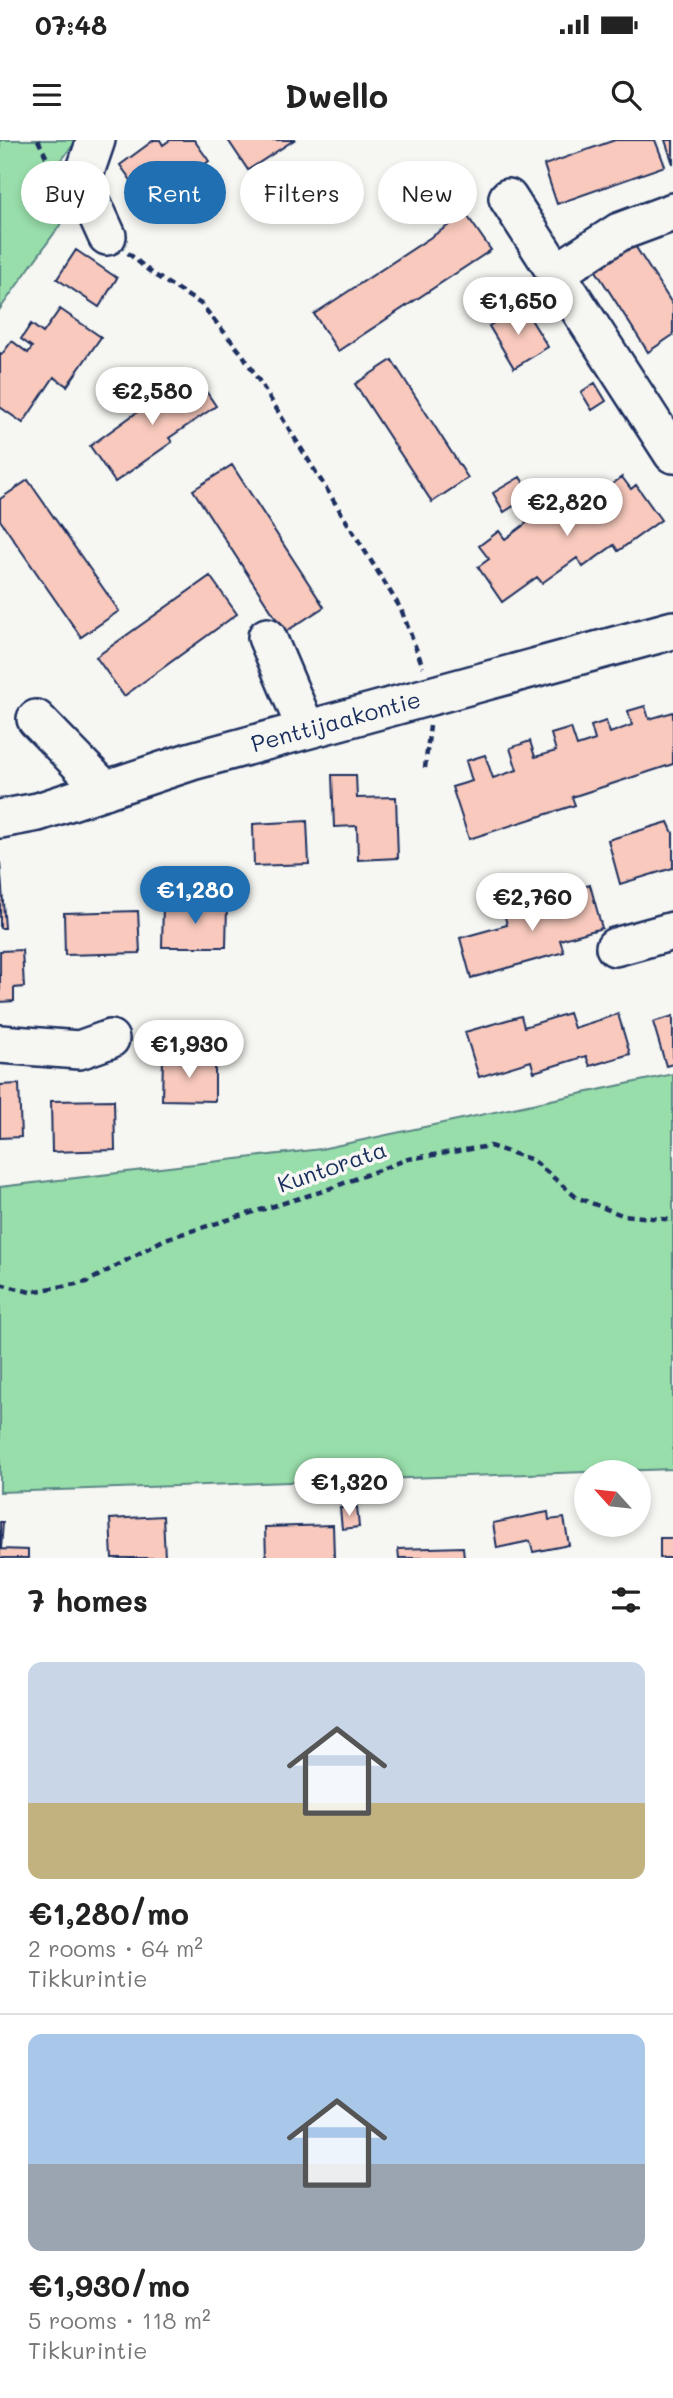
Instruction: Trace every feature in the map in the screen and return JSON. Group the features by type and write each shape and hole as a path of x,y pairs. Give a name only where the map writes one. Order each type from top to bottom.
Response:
{"street":[{"path":"96,140 82,181 107,236"},
{"path":"508,198 556,273 661,408 673,454"},
{"path":"556,273 619,232 669,221"},
{"name":"Penttijaakontie","path":"0,819 38,812 192,761 673,630"},
{"path":"267,637 306,729"},
{"path":"36,719 105,790"},
{"path":"615,947 673,931"},
{"path":"0,1044 79,1050 110,1039"}],"path":[{"path":"107,236 153,274 201,304 243,355 401,609 434,694 425,768"},
{"name":"Kuntorata","path":"0,1284 30,1292 87,1282 165,1239 323,1191 408,1159 490,1146 533,1160 576,1196 587,1201 622,1215 673,1220"}],"green space":[{"path":"0,140 77,140 61,161 21,161 21,224 61,224 0,309"},
{"path":"673,1074 673,1469 651,1470 651,1460 574,1460 574,1472 0,1492 0,1187 321,1149"}],"building":[{"path":"154,140 160,140 163,145 170,140 194,140 209,161 125,161"},
{"path":"228,140 294,140 262,161 242,161"},
{"path":"615,140 655,140 665,166 557,204 544,165"},
{"path":"665,140 673,140 673,164"},
{"path":"451,224 473,224 491,250 338,351 314,314"},
{"path":"630,238 673,305 673,335 648,352 591,263"},
{"path":"76,250 117,278 99,307 57,279"},
{"path":"522,305 548,347 514,368 489,326"},
{"path":"60,309 101,337 67,386 54,377 23,423 0,407 0,353 2,354 12,341 28,353 32,347 21,339 31,324 43,333"},
{"path":"392,360 468,478 432,502 355,384"},
{"path":"193,372 216,406 169,438 172,442 115,482 90,446"},
{"path":"595,383 606,401 592,410 581,392"},
{"path":"232,465 324,607 285,632 193,490"},
{"path":"520,477 531,495 504,512 493,493"},
{"path":"622,477 631,489 636,485 661,520 618,551 614,545 583,567 577,558 542,583 537,577 502,602 478,567 489,559 479,546 499,531 505,539 540,513 545,520 580,495 586,503"},
{"path":"28,480 119,611 81,637 0,520 0,499"},
{"path":"210,576 237,614 124,696 96,657"},
{"path":"645,706 649,719 673,712 673,764 572,797 575,805 469,839 452,787 472,781 466,761 485,755 493,778 517,770 510,748 530,741 535,757 556,751 551,734 571,728 577,746 595,740 591,726 606,721 610,733 632,725 628,711"},
{"path":"332,775 356,775 357,798 396,797 398,858 358,860 357,826 334,827"},
{"path":"307,821 309,864 254,866 253,824"},
{"path":"668,822 673,833 673,868 620,884 608,840"},
{"path":"0,862 5,928 0,928"},
{"path":"590,885 602,928 560,940 564,952 471,978 460,938 507,925 505,917 543,907 541,899"},
{"path":"163,905 227,905 226,947 162,947"},
{"path":"138,911 140,953 65,955 64,913"},
{"path":"22,950 24,987 14,988 14,1001 0,1002 0,951"},
{"path":"569,1013 574,1028 618,1014 630,1054 590,1066 586,1056 534,1072 531,1061 479,1077 465,1032 521,1016 524,1027"},
{"path":"673,1016 673,1064 666,1066 653,1022"},
{"path":"163,1059 215,1059 215,1101 162,1100"},
{"path":"19,1084 21,1137 0,1138 0,1085"},
{"path":"114,1100 115,1150 52,1152 51,1101"},
{"path":"357,1507 359,1527 342,1529 340,1508"},
{"path":"548,1512 549,1520 564,1518 569,1545 533,1552 530,1541 497,1548 493,1523"},
{"path":"163,1516 165,1558 112,1558 110,1519"},
{"path":"0,1522 3,1522 1,1549 28,1550 28,1558 0,1558"},
{"path":"333,1525 334,1558 266,1558 265,1527"},
{"path":"660,1538 673,1538 673,1558 660,1558"},
{"path":"463,1547 464,1558 399,1558 398,1549"}]}
